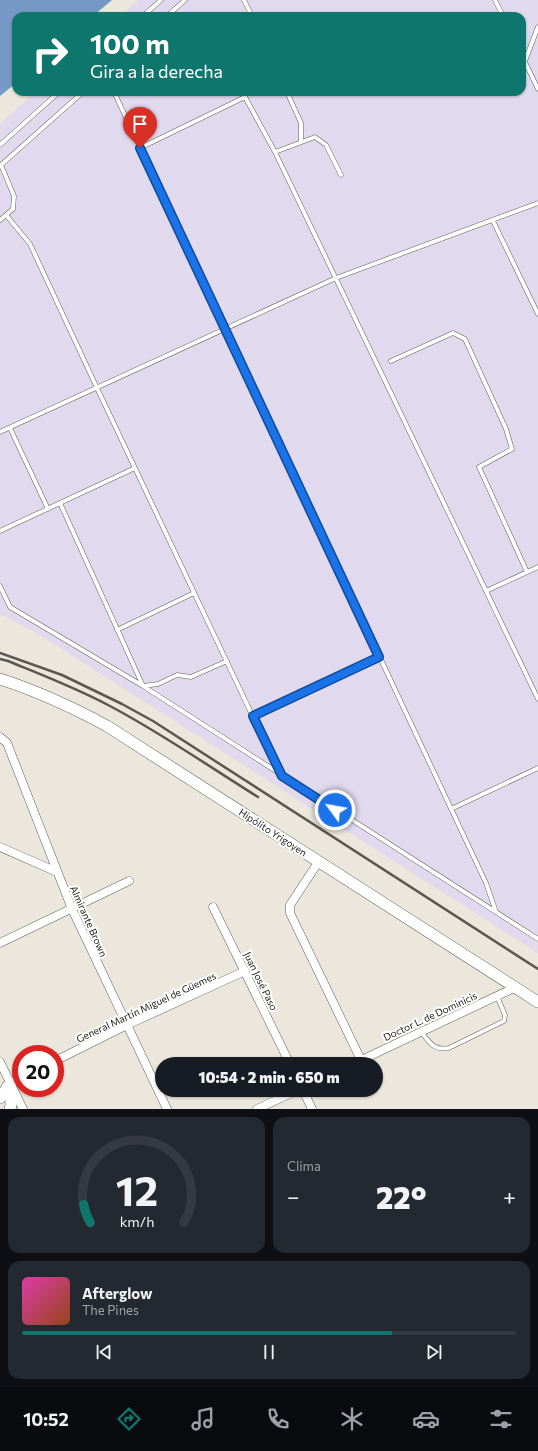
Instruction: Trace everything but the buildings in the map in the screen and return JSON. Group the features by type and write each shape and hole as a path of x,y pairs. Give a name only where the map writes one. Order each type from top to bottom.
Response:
{"street":[{"name":"Hipólito Yrigoyen","path":"0,679 67,705 107,726 538,1002"},
{"name":"Almirante Brown","path":"1,737 7,744 72,909 167,1109"},
{"path":"0,847 57,872"},
{"path":"319,861 290,905 290,913 360,1057"},
{"path":"0,943 129,881"},
{"name":"Juan José Paso","path":"213,907 287,1057"},
{"name":"General Martín Miguel de Güemes","path":"64,1056 127,1025 245,971"},
{"name":"Doctor L. de Dominicis","path":"367,1057 516,987"},
{"path":"0,1062 11,1105 10,1109"},
{"path":"0,1098 5,1086"},
{"path":"5,1086 23,1109"},
{"path":"257,1109 283,1097"},
{"path":"306,1097 312,1109"}],"lane":[{"path":"148,12 161,0"},
{"path":"172,12 185,0"},
{"path":"244,0 250,12"},
{"path":"495,0 501,12"},
{"path":"526,58 538,27"},
{"path":"526,63 538,89"},
{"path":"0,145 55,96"},
{"path":"0,220 13,209 14,196 1,165 79,96"},
{"path":"116,96 486,884 496,912"},
{"path":"289,96 301,123 301,142"},
{"path":"140,148 245,97 275,152 538,699"},
{"path":"275,152 315,137 326,145 341,175"},
{"path":"0,432 336,278 493,221 538,203"},
{"path":"6,215 30,244 282,776"},
{"path":"493,221 538,314"},
{"path":"391,361 453,333 465,339 506,429 512,449 479,467 527,572"},
{"path":"10,428 48,509"},
{"path":"0,531 135,468"},
{"path":"60,503 143,686"},
{"path":"486,591 538,567"},
{"path":"0,588 10,607 143,686 538,940"},
{"path":"117,630 194,593"},
{"path":"253,716 379,657"},
{"path":"143,686 158,684 178,675 191,677 226,660"},
{"path":"450,808 538,768"},
{"path":"420,1032 434,1047 440,1049 449,1048 504,1020 505,1016 497,996"}],"shaded area":[{"path":"138,0 538,0 538,953 35,632 0,614 0,124 31,96 526,96 526,12 125,12"}],"water":[{"path":"0,0 112,0 98,12 12,12 12,86 0,96"}],"railway":[{"path":"0,653 62,675 153,721 538,969"},
{"path":"0,659 84,693 127,715 258,797"}],"route":[{"path":"140,148 379,657 253,716 282,776 335,810"}]}
